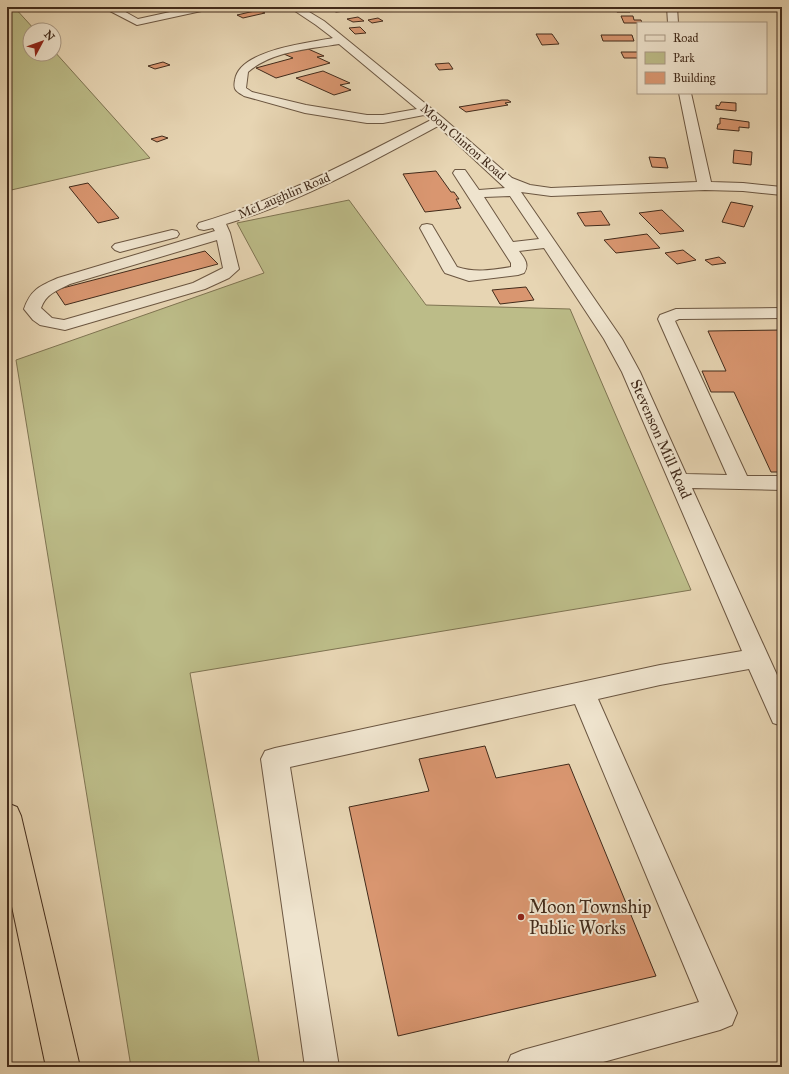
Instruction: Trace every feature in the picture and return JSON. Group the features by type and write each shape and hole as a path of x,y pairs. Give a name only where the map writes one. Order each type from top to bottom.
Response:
{"highway":[{"path":"7,816 63,1067"}],"street":[{"path":"124,7 113,9 137,22 206,7"},
{"name":"Moon Clinton Road","path":"294,7 341,40 428,111 511,186 551,192 705,186 743,187 782,192"},
{"path":"672,7 673,22"},
{"path":"341,40 290,51 252,63 244,70 240,79 240,89 248,94 305,109 367,119 383,119 428,111"},
{"path":"685,94 705,186"},
{"name":"McLaughlin Road","path":"120,247 220,228 304,190 439,121"},
{"path":"427,228 451,270 469,276 503,274 518,270 519,263 475,194 460,174"},
{"path":"475,194 511,186"},
{"name":"Stevenson Mill Road","path":"511,186 613,339 632,372 782,715"},
{"path":"220,228 231,269 223,275 199,286 65,325 54,325 42,321 32,309 36,297 44,290 64,281 220,228"},
{"path":"509,247 549,243"},
{"path":"740,482 666,319 676,314 782,313"},
{"path":"680,481 782,483"},
{"path":"322,1067 275,759 660,675 758,658"},
{"path":"522,1067 720,1012 582,693"}],"green space":[{"path":"7,7 14,7 28,22 22,22 22,62 62,62 62,60 150,158 7,191"},
{"path":"349,200 426,305 570,309 691,590 190,673 260,1067 131,1067 16,360 264,273 237,223"}],"building":[{"path":"350,7 354,10 336,12 332,10"},
{"path":"611,7 626,7 630,12 617,12"},
{"path":"259,10 265,13 243,18 237,15"},
{"path":"621,16 633,16 634,20 641,20 642,22 637,23 624,23"},
{"path":"358,17 364,21 353,22 347,19"},
{"path":"378,18 383,21 372,23 368,20"},
{"path":"360,27 366,33 355,34 349,28"},
{"path":"536,34 552,34 559,44 542,45"},
{"path":"601,35 632,35 634,41 603,41"},
{"path":"306,48 324,56 317,57 330,63 276,78 256,68 293,58 284,54"},
{"path":"621,52 637,52 637,58 624,58"},
{"path":"163,62 170,65 155,69 148,66"},
{"path":"449,63 453,69 439,70 435,64"},
{"path":"323,71 350,83 340,85 351,90 334,95 296,78"},
{"path":"508,100 511,102 505,103 508,105 466,112 459,107"},
{"path":"721,102 736,103 736,111 716,109 716,105 719,106"},
{"path":"720,118 749,122 749,128 739,127 739,131 717,129 718,124 720,124"},
{"path":"162,136 168,138 157,142 151,139"},
{"path":"734,150 752,152 751,165 733,163"},
{"path":"649,157 665,158 668,168 652,167"},
{"path":"436,171 451,192 454,192 459,199 456,199 461,208 425,212 403,174"},
{"path":"88,183 119,218 98,223 69,187"},
{"path":"731,202 753,206 744,227 722,222"},
{"path":"662,210 684,231 660,234 639,213"},
{"path":"601,211 610,225 585,226 577,213"},
{"path":"647,234 660,248 616,253 604,240"},
{"path":"683,250 696,260 677,264 665,253"},
{"path":"205,251 218,264 65,305 55,290"},
{"path":"719,257 726,263 712,265 705,260"},
{"path":"526,287 534,300 500,304 492,290"},
{"path":"782,330 782,472 771,472 734,392 711,392 702,371 726,371 708,331"},
{"path":"485,746 496,778 569,764 656,976 398,1036 349,807 429,791 419,759"}],"place":[{"name":"Moon Township Public Works","path":"521,917"}]}
